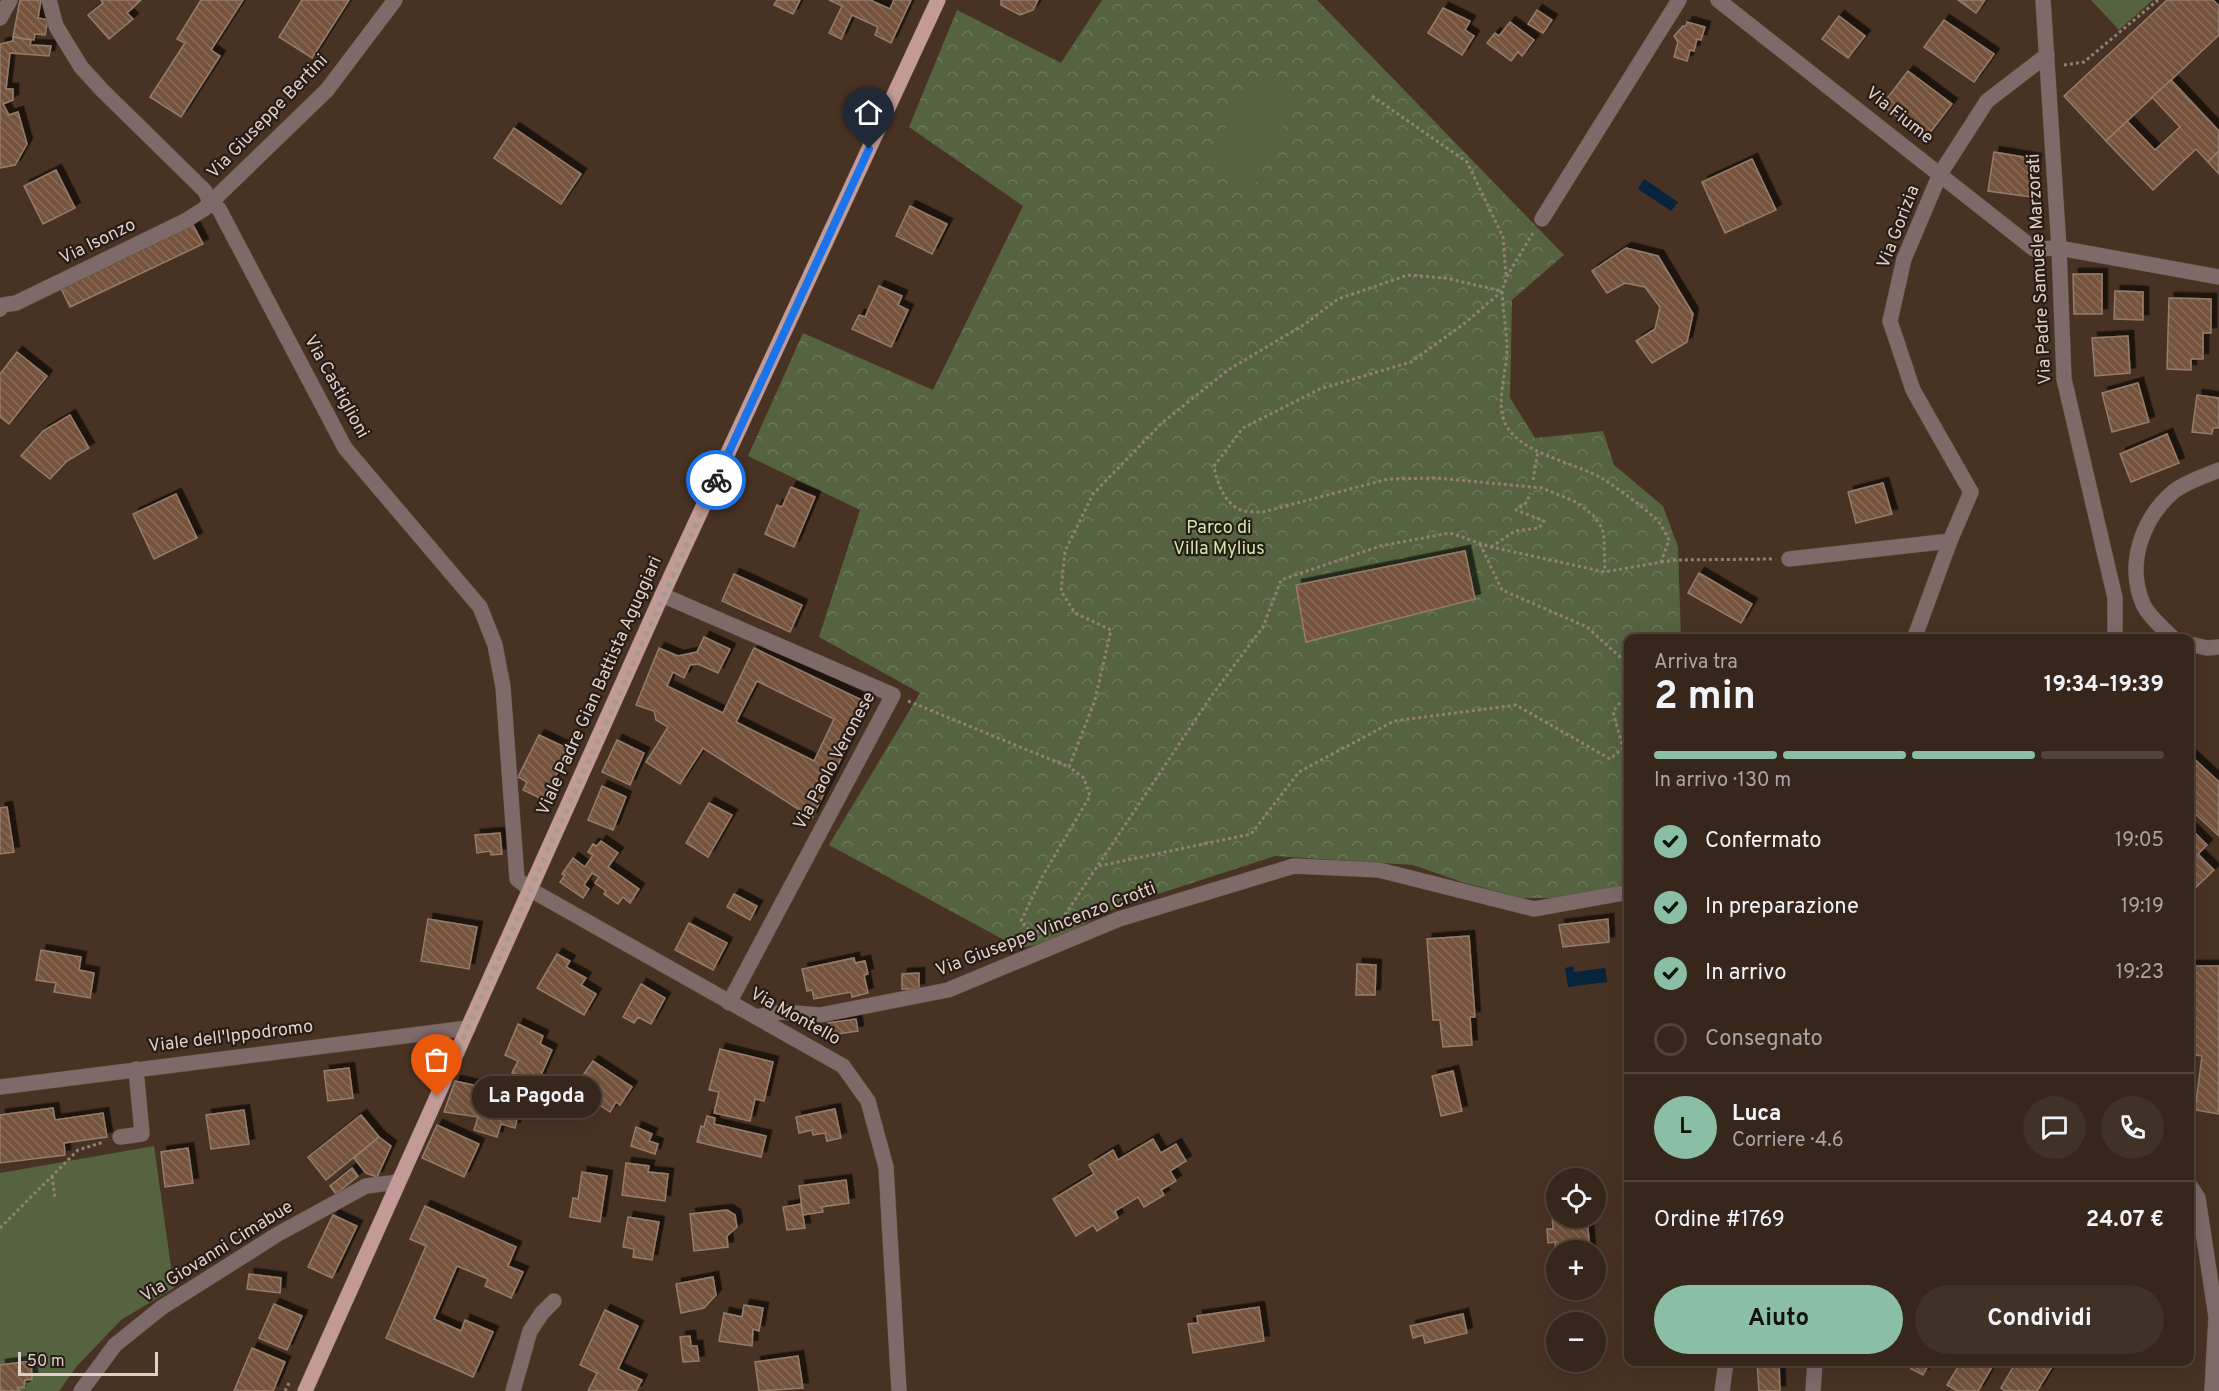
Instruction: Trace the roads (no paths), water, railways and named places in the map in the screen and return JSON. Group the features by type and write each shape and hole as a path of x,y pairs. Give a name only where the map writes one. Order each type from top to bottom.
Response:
{"main road":[{"name":"Viale Padre Gian Battista Aguggiari","path":"305,1391 662,595 938,0"}],"street":[{"path":"0,18 10,0"},
{"name":"Via Castiglioni","path":"49,0 56,26 81,67 205,191 210,202 219,210 345,448 480,607 495,645 503,687 517,879 531,890"},
{"name":"Via Giuseppe Bertini","path":"210,202 327,90 395,0"},
{"path":"1542,219 1679,0"},
{"name":"Via Fiume","path":"1718,0 2034,249 2059,248 2219,277"},
{"name":"Via Padre Samuele Marzorati","path":"2043,0 2059,248 2064,379 2115,598 2115,634"},
{"name":"Via Gorizia","path":"1916,634 1950,541 1971,492 1913,390 1890,321 1904,259 1940,174 1987,101 2047,55"},
{"name":"Via Isonzo","path":"1,304 16,303 185,221 204,209 210,202"},
{"path":"2169,634 2144,606 2136,576 2137,549 2151,517 2174,490 2219,470"},
{"path":"1789,559 1950,541"},
{"name":"Via Paolo Veronese","path":"662,595 893,695 729,1003"},
{"path":"2194,645 2207,648 2219,647"},
{"name":"Via Giuseppe Vincenzo Crotti","path":"756,1017 782,1012 820,1015 948,990 1119,919 1294,866 1379,870 1534,909 1624,893"},
{"name":"Via Montello","path":"531,890 843,1066 868,1101 886,1167 899,1391"},
{"name":"Viale dell'Ippodromo","path":"2,1085 468,1028"},
{"path":"120,1137 142,1134 136,1069"},
{"name":"Via Giovanni Cimabue","path":"81,1391 115,1345 162,1308 278,1234 366,1186 398,1182"},
{"path":"2194,1192 2198,1198 2216,1317 2212,1391"},
{"path":"513,1391 530,1331 542,1313 554,1301"},
{"path":"1722,1391 1725,1366"},
{"path":"1813,1391 1815,1366"}],"water":[{"path":"1644,179 1678,202 1671,211 1638,189"},
{"path":"1573,966 1574,972 1605,968 1607,982 1568,987 1565,968"}],"place":[{"name":"La Pagoda","path":"437,1096"}],"park label":[{"name":"Parco di Villa Mylius","path":"1219,538"}]}
